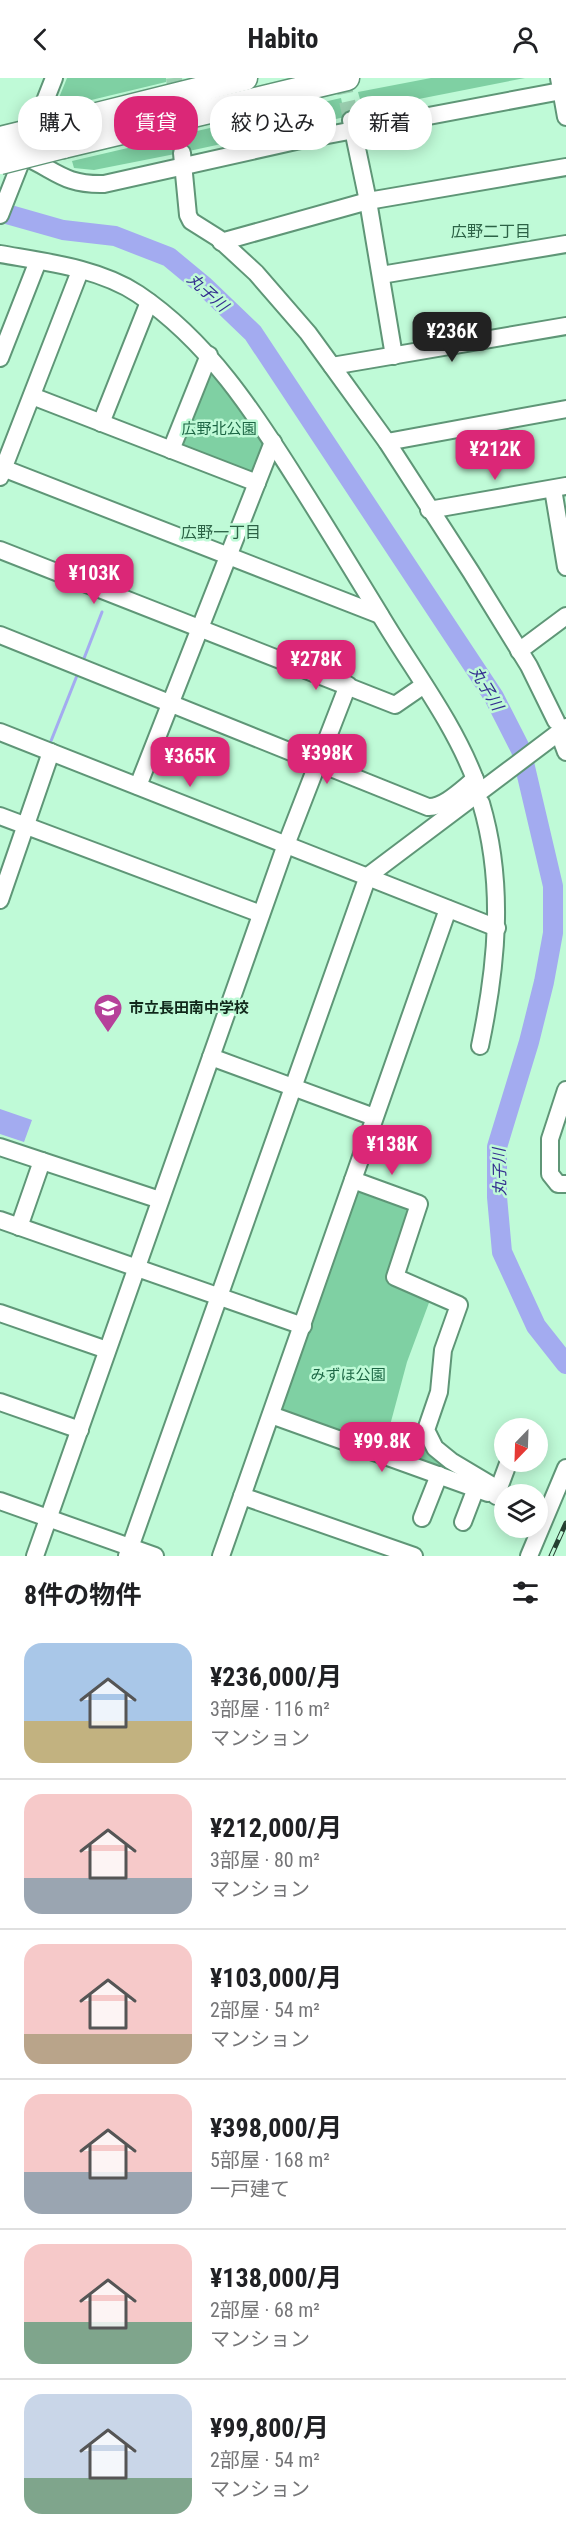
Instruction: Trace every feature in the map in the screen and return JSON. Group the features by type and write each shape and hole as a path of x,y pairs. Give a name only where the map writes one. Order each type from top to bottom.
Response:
{"highway":[{"path":"102,123 245,78"},
{"path":"102,128 347,78"},
{"path":"0,139 18,138"},
{"path":"13,162 35,150"}],"street":[{"path":"0,215 13,162 54,78"},
{"path":"432,110 562,86 566,117"},
{"path":"13,162 35,161 59,177 89,184 104,184 182,160 296,141 348,125"},
{"path":"357,150 394,356"},
{"path":"129,1552 368,876 544,743 563,736 542,691 519,651 387,442 308,333 256,273 222,242 191,221 188,215 182,160"},
{"path":"222,242 368,201 566,167"},
{"path":"381,275 566,244"},
{"path":"0,254 80,271 124,285 149,302 208,355 253,411 273,442 458,741 475,780 444,802 428,807 0,635"},
{"path":"0,358 38,261"},
{"path":"80,271 1,471 230,556 380,615"},
{"path":"101,423 149,302"},
{"path":"332,366 566,326"},
{"path":"171,450 208,355"},
{"path":"32,396 257,483"},
{"path":"387,442 566,409"},
{"path":"138,786 273,442"},
{"path":"429,510 559,488 566,567"},
{"path":"0,550 395,705 424,685"},
{"path":"519,651 566,616"},
{"path":"35,1556 286,844 348,685"},
{"path":"0,732 497,928"},
{"path":"0,900 51,752"},
{"path":"480,1046 487,1012 497,928 495,869 481,803"},
{"path":"0,816 261,914"},
{"path":"222,1556 448,909"},
{"path":"211,1057 374,1117"},
{"path":"566,1090 550,1138 550,1174 558,1184 566,1184"},
{"path":"0,1147 160,1200"},
{"path":"19,1227 42,1161"},
{"path":"353,1180 419,1204 394,1277 459,1305 443,1350 439,1392 426,1430 435,1448 494,1491"},
{"path":"0,1220 303,1326"},
{"path":"0,1313 107,1350"},
{"path":"0,1402 80,1430"},
{"path":"271,1415 494,1493"},
{"path":"548,1501 566,1468"},
{"path":"422,1518 439,1475"},
{"path":"464,1522 476,1488"},
{"path":"242,1496 414,1556"},
{"path":"0,1501 129,1552 155,1556"},
{"path":"529,1556 534,1538"}],"green space":[{"path":"67,78 166,78 166,82 102,97 60,96"},
{"path":"431,78 525,78 432,96 359,96 358,92"},
{"path":"341,98 345,117 336,119 336,99"},
{"path":"210,128 210,146 198,149 198,131"},
{"path":"119,150 175,150 175,154 94,170 74,168 72,161"},
{"name":"広野北公園","path":"212,368 267,442 257,474 180,448"},
{"name":"みずほ公園","path":"355,1187 414,1208 390,1279 430,1300 407,1362 389,1429 424,1442 467,1479 277,1410"}],"water":[{"path":"0,1109 32,1120 24,1142 0,1134"}],"waterway":[{"name":"丸子川","path":"0,212 63,230 115,236 169,257 204,286 253,333 494,697 521,750 553,886 553,933 529,1042 497,1147 497,1197 502,1252 536,1326 566,1364"},
{"path":"83,661 102,612"},
{"path":"51,741 78,673"}],"tunnel":[{"path":"174,78 182,153"},
{"path":"342,78 348,105"}],"railway":[{"path":"551,1556 566,1523"}],"place":[{"name":"市立長田南中学校","path":"108,1034"}],"district":[{"name":"広野二丁目","path":"491,231"},
{"name":"広野一丁目","path":"221,532"}]}
